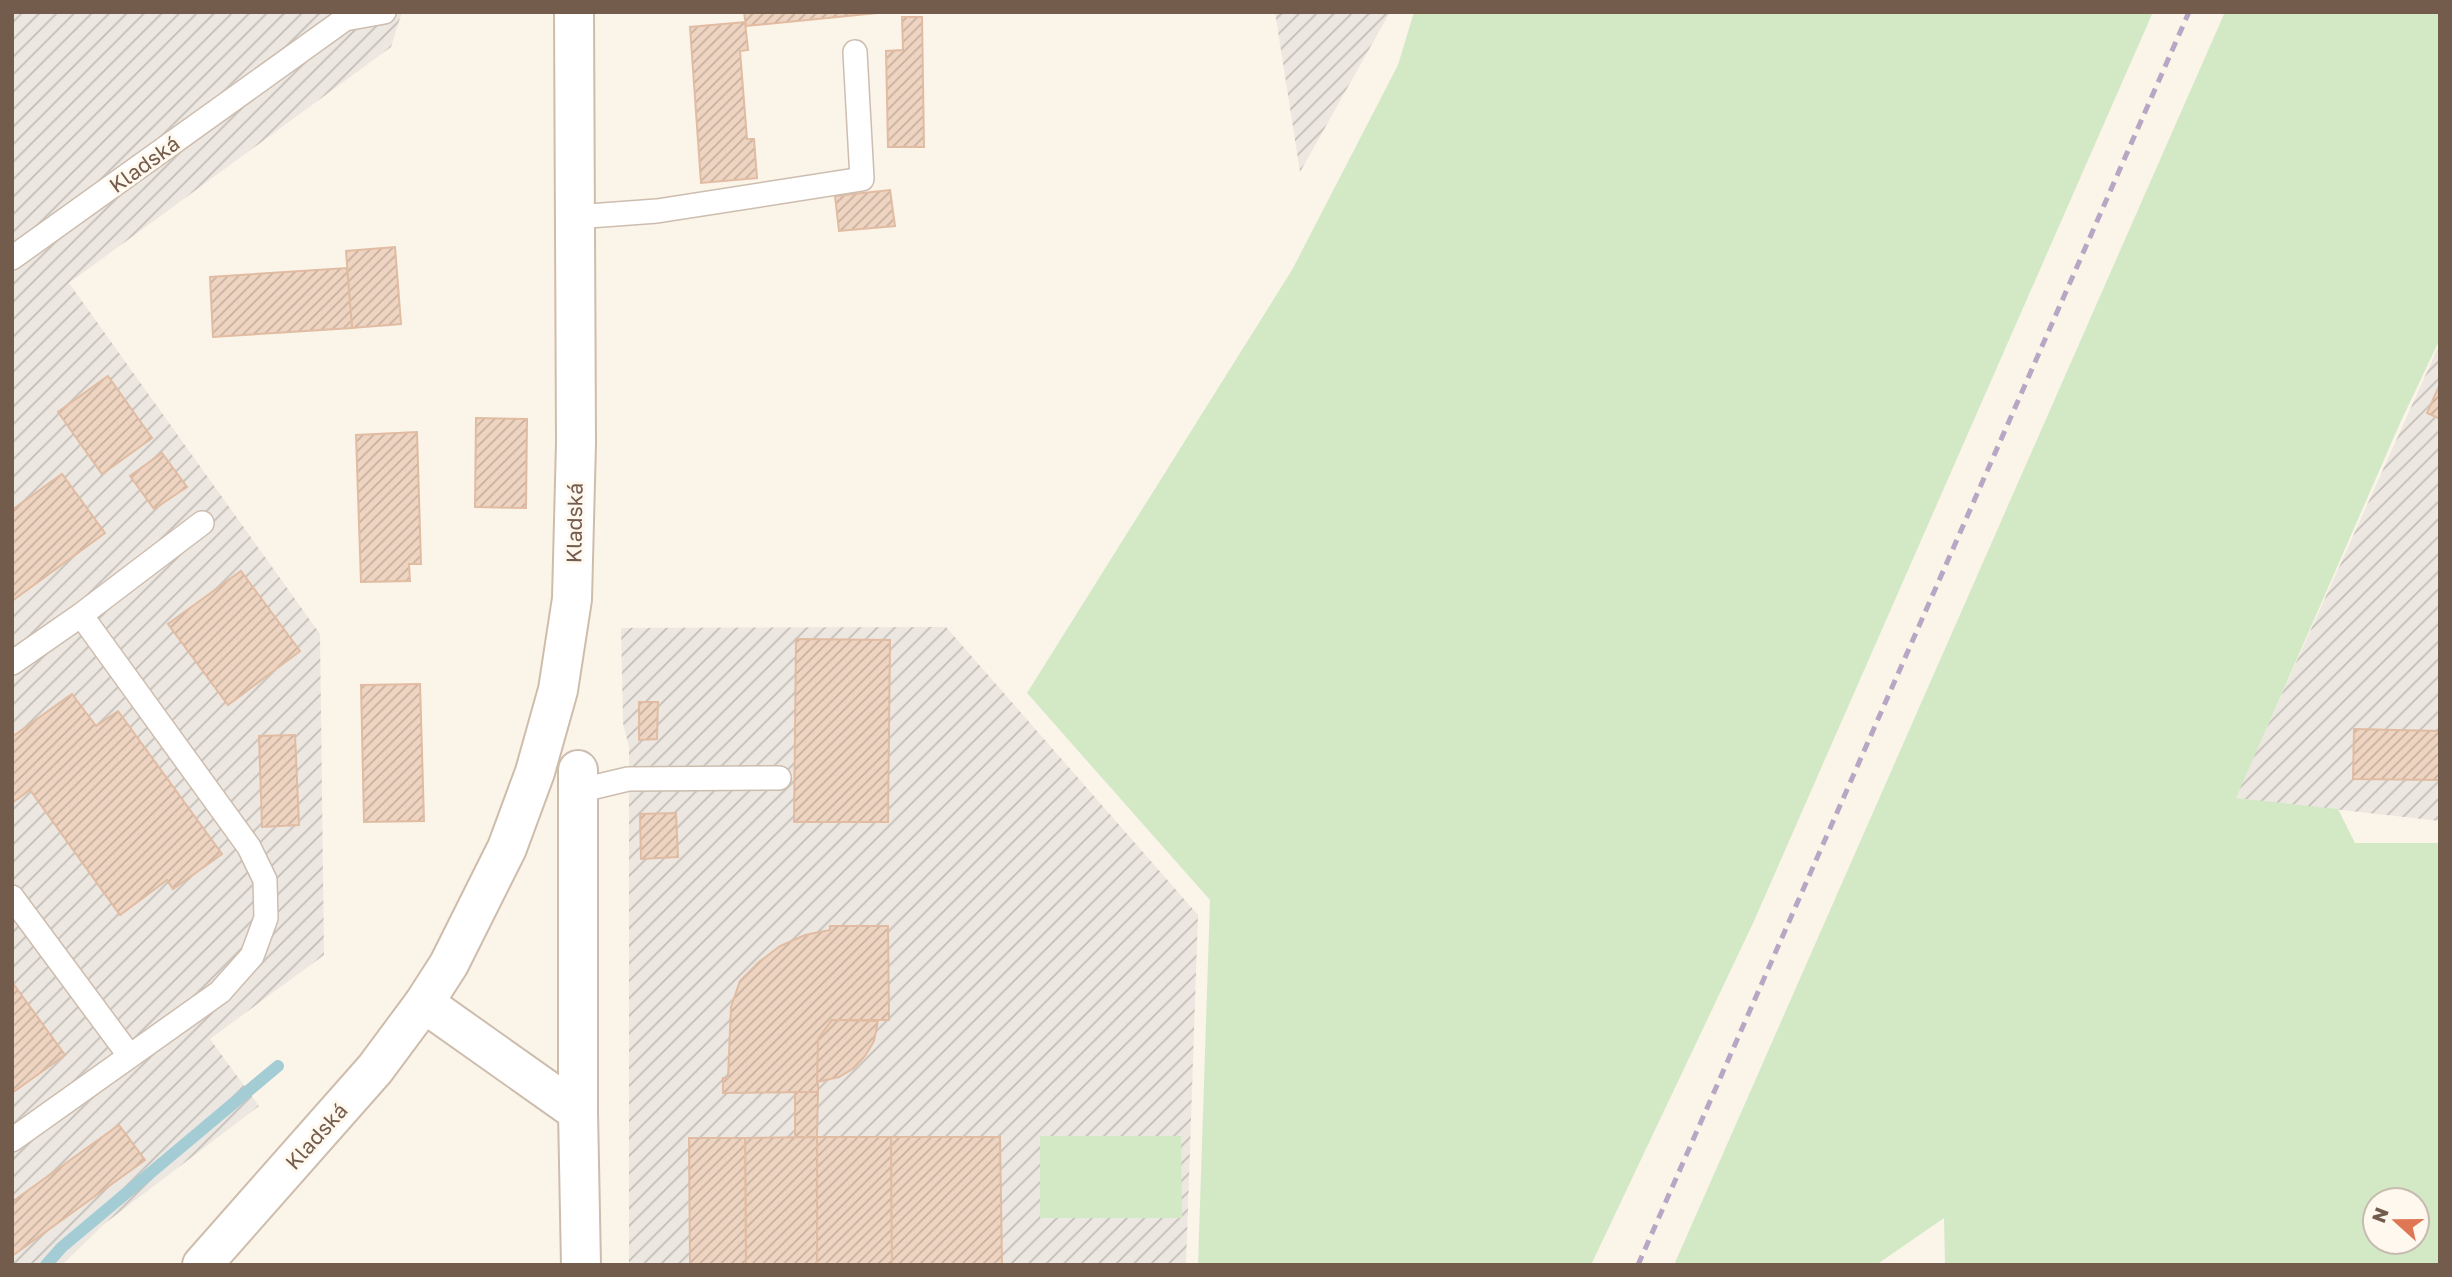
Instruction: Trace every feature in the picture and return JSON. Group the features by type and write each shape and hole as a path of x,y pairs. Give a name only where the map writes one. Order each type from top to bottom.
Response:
{"main road":[{"name":"Kladská","path":"202,1265 374,1069 424,1003 449,964 507,848 535,772 558,690 572,599 574,12"},
{"path":"578,781 581,1265"},
{"path":"424,1003 578,1112"}],"lane":[{"name":"Kladská","path":"12,258 345,19 384,12"},
{"path":"575,217 657,211 862,178 855,52"},
{"path":"12,663 81,615 202,523"},
{"path":"12,1140 220,992 252,956 266,918 265,880 249,847 81,615"},
{"path":"578,781 779,778"},
{"path":"12,897 129,1055"}],"shaded area":[{"path":"12,12 402,12 391,47 69,283 320,634 324,955 210,1039 259,1106 104,1224 62,1265 12,1265"},
{"path":"1275,12 1390,12 1300,172"},
{"path":"2440,343 2440,821 2235,798"},
{"path":"946,627 1198,915 1186,1265 629,1265 629,747 623,723 621,628"}],"green space":[{"path":"1414,12 2153,12 1754,921 1591,1265 1198,1265 1210,900 1027,693 1292,270 1398,65"},
{"path":"2225,12 2440,12 2440,339 2401,421 2236,798 2338,809 2355,843 2440,843 2440,1265 1945,1265 1944,1218 1876,1265 1674,1265"},
{"path":"1040,1136 1181,1136 1182,1218 1040,1218"}],"building":[{"path":"744,12 877,12 878,13 746,26"},
{"path":"902,17 922,17 924,147 888,147 886,51 903,50"},
{"path":"745,22 748,50 740,51 747,139 754,139 757,178 701,183 690,27"},
{"path":"890,190 895,226 839,231 835,196"},
{"path":"395,247 401,324 352,328 346,251"},
{"path":"347,268 352,328 213,337 210,277"},
{"path":"108,376 152,438 102,474 58,412"},
{"path":"2440,384 2440,419 2427,413"},
{"path":"476,418 527,419 526,508 475,507"},
{"path":"417,432 421,564 409,564 410,581 361,582 356,435"},
{"path":"162,453 187,487 154,509 130,476"},
{"path":"62,474 105,533 12,601 12,510"},
{"path":"241,571 300,651 228,705 168,624"},
{"path":"796,639 890,640 888,822 794,822"},
{"path":"420,684 424,821 364,822 361,685"},
{"path":"72,694 96,726 118,711 222,854 173,889 167,880 120,915 30,790 12,803 12,737"},
{"path":"639,702 658,702 657,739 639,740"},
{"path":"2354,729 2440,731 2440,780 2353,779"},
{"path":"295,735 299,825 262,827 259,736"},
{"path":"676,813 678,857 641,859 640,814"},
{"path":"830,926 888,926 889,1020 832,1020 818,1039 818,1092 723,1093 723,1078 728,1078 731,1007 740,981 780,946 805,935 830,930"},
{"path":"12,982 65,1055 12,1093"},
{"path":"832,1020 878,1021 874,1041 854,1068 839,1077 817,1082 818,1039"},
{"path":"795,1092 818,1092 817,1137 795,1137"},
{"path":"119,1125 145,1160 12,1256 12,1202"},
{"path":"817,1137 891,1137 892,1265 817,1265"},
{"path":"817,1137 817,1265 746,1265 745,1138"},
{"path":"891,1137 1000,1137 1002,1265 892,1265"},
{"path":"689,1138 745,1138 746,1265 690,1265"}],"waterway":[{"path":"46,1265 62,1247 278,1066"}],"railway":[{"path":"1638,1265 2189,12"}]}
